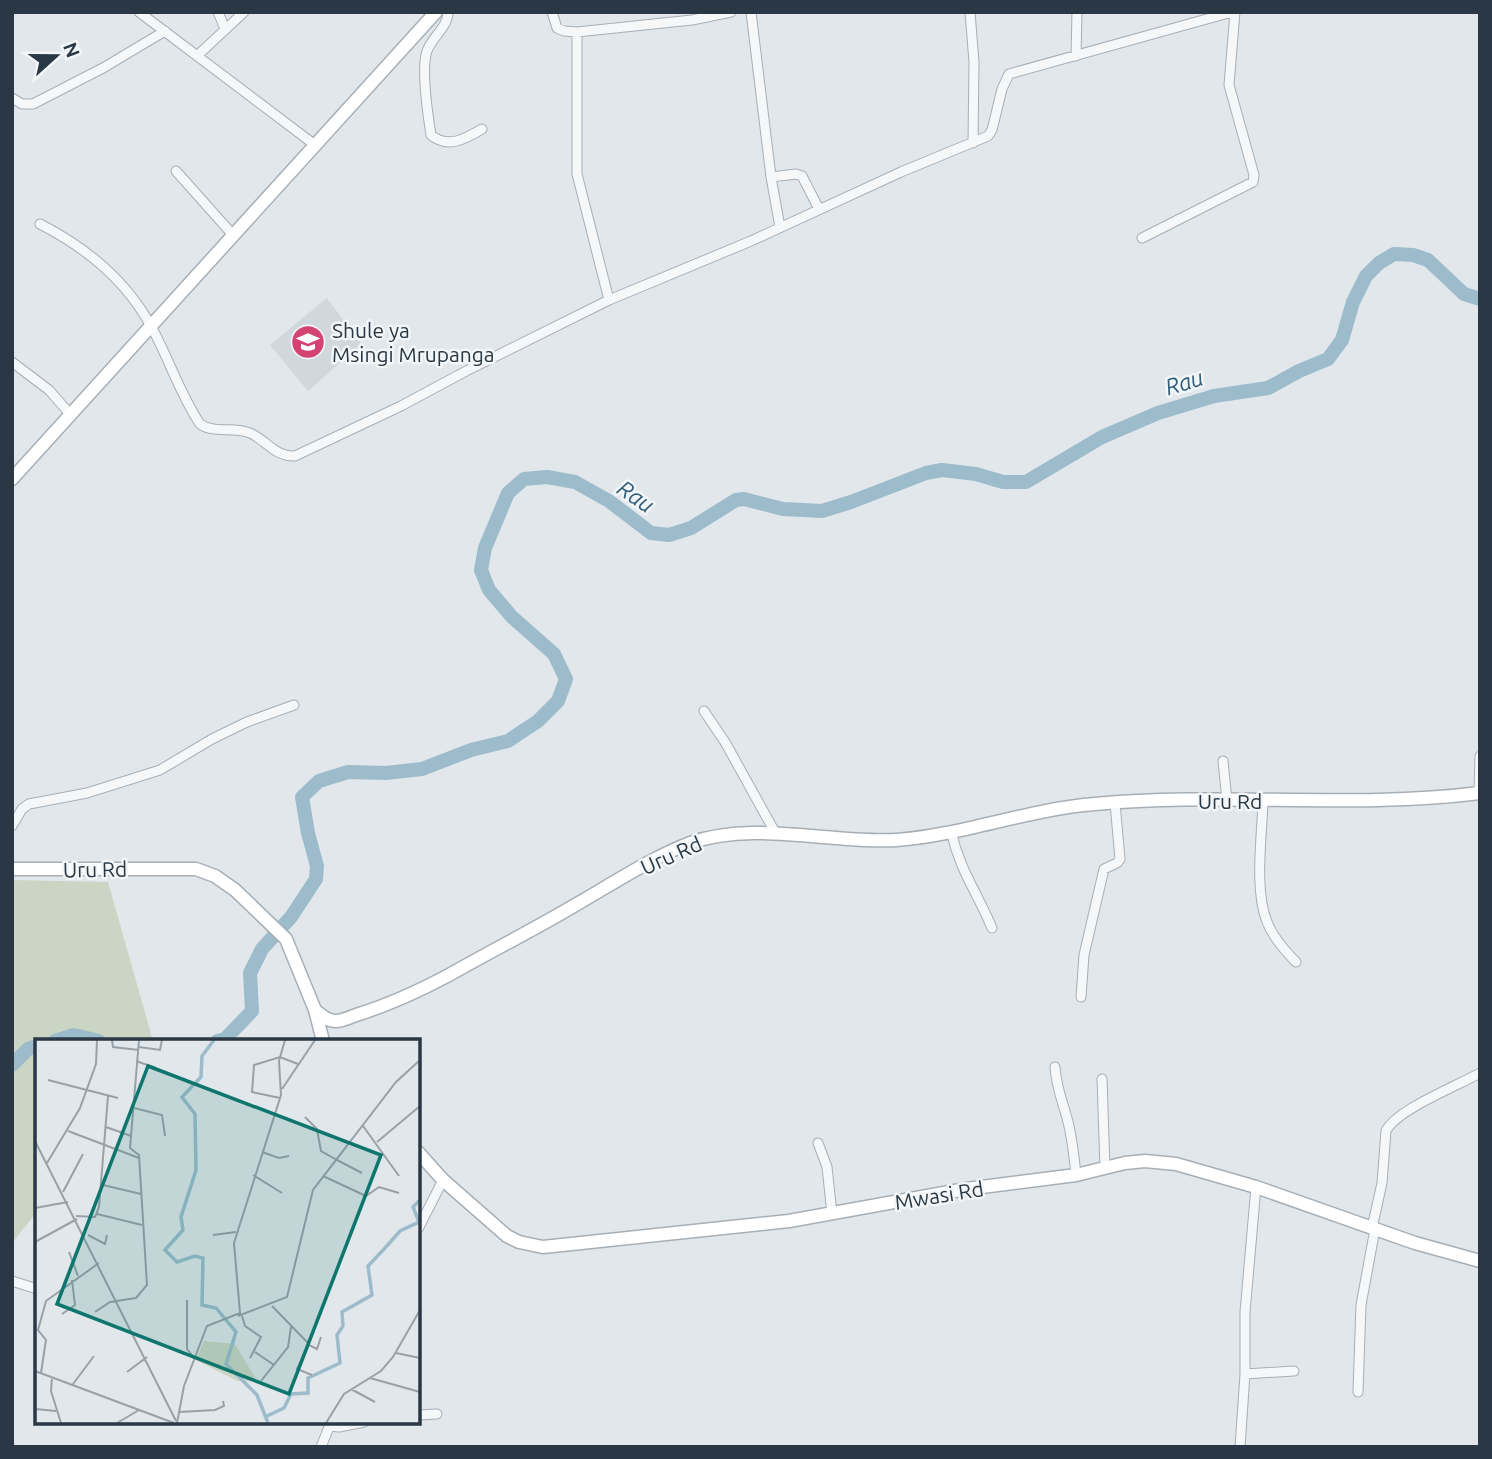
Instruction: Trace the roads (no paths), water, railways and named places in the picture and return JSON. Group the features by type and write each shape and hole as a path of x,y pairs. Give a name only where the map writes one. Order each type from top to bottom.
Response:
{"street":[{"path":"139,12 315,145"},
{"path":"218,12 225,29"},
{"path":"198,55 244,12"},
{"path":"12,479 436,12"},
{"path":"448,12 448,19 430,46 425,60 431,135 433,139 459,142 482,129"},
{"path":"552,12 557,28 577,32 692,20 731,12"},
{"path":"751,12 771,177 780,228"},
{"path":"970,12 974,62 973,143"},
{"path":"1076,56 1077,12"},
{"path":"40,223 81,247 124,286 151,326 200,424 211,429 247,432 289,456 301,453 401,406 609,300 988,136 992,131 1002,89 1009,74 1234,12 1229,85 1254,175 1253,182 1142,238"},
{"path":"12,98 22,104 33,104 103,68 165,31"},
{"path":"577,32 577,174 609,300"},
{"path":"176,171 233,235"},
{"path":"771,177 796,174 802,176 819,209"},
{"path":"12,362 49,390 70,414"},
{"path":"12,826 22,809 29,804 128,782 160,770 202,744 247,722 294,705"},
{"path":"704,711 776,834"},
{"path":"1479,793 1480,756"},
{"path":"1223,761 1227,801"},
{"name":"Uru Rd","path":"12,869 196,869 215,876 235,890 278,931 295,956 315,1010 329,1020 338,1021 415,993 617,880 691,843 720,836 776,834 872,841 923,837 1069,807 1115,803 1394,800 1445,798 1479,793"},
{"path":"1263,801 1263,910 1271,931 1296,962"},
{"path":"1081,997 1086,943 1097,908 1104,869 1120,859 1115,803"},
{"path":"951,831 962,871 980,899 992,928"},
{"path":"315,1010 322,1039"},
{"path":"1055,1068 1056,1085 1067,1117 1076,1175"},
{"path":"1359,1391 1360,1305 1379,1201 1386,1131 1389,1124 1422,1103 1480,1073"},
{"path":"1102,1079 1105,1168"},
{"path":"818,1143 827,1167 832,1214"},
{"name":"Mwasi Rd","path":"420,1154 443,1180 507,1236 519,1242 543,1247 832,1214 966,1189 1076,1175 1145,1161 1163,1162 1256,1187 1373,1229 1480,1261"},
{"path":"420,1225 443,1180"},
{"path":"1240,1447 1245,1374 1245,1312 1256,1187"},
{"path":"12,1281 35,1288"},
{"path":"1245,1374 1294,1371"},
{"path":"420,1415 437,1413"},
{"path":"321,1447 330,1424 339,1427 354,1424"}],"waterway":[{"name":"Rau","path":"225,1039 252,1011 250,973 262,949 291,917 316,879 317,866 302,797 319,781 348,772 386,773 422,769 471,750 508,741 538,721 558,701 566,679 554,654 512,617 489,590 481,570 485,548 508,493 524,479 547,477 575,482 609,501 651,533 669,535 691,528 736,500 744,499 783,509 822,511 926,473 942,470 976,474 1003,482 1026,482 1102,437 1158,413 1214,396 1268,388 1328,359 1342,340 1353,302 1366,276 1379,263 1394,254 1413,255 1428,260 1464,294 1480,299"},
{"name":"Rau","path":"61,1039 74,1035 91,1039"},
{"name":"Rau","path":"12,1065 28,1049 35,1047"}],"place":[{"name":"Shule ya Msingi Mrupanga","path":"308,342"}]}
